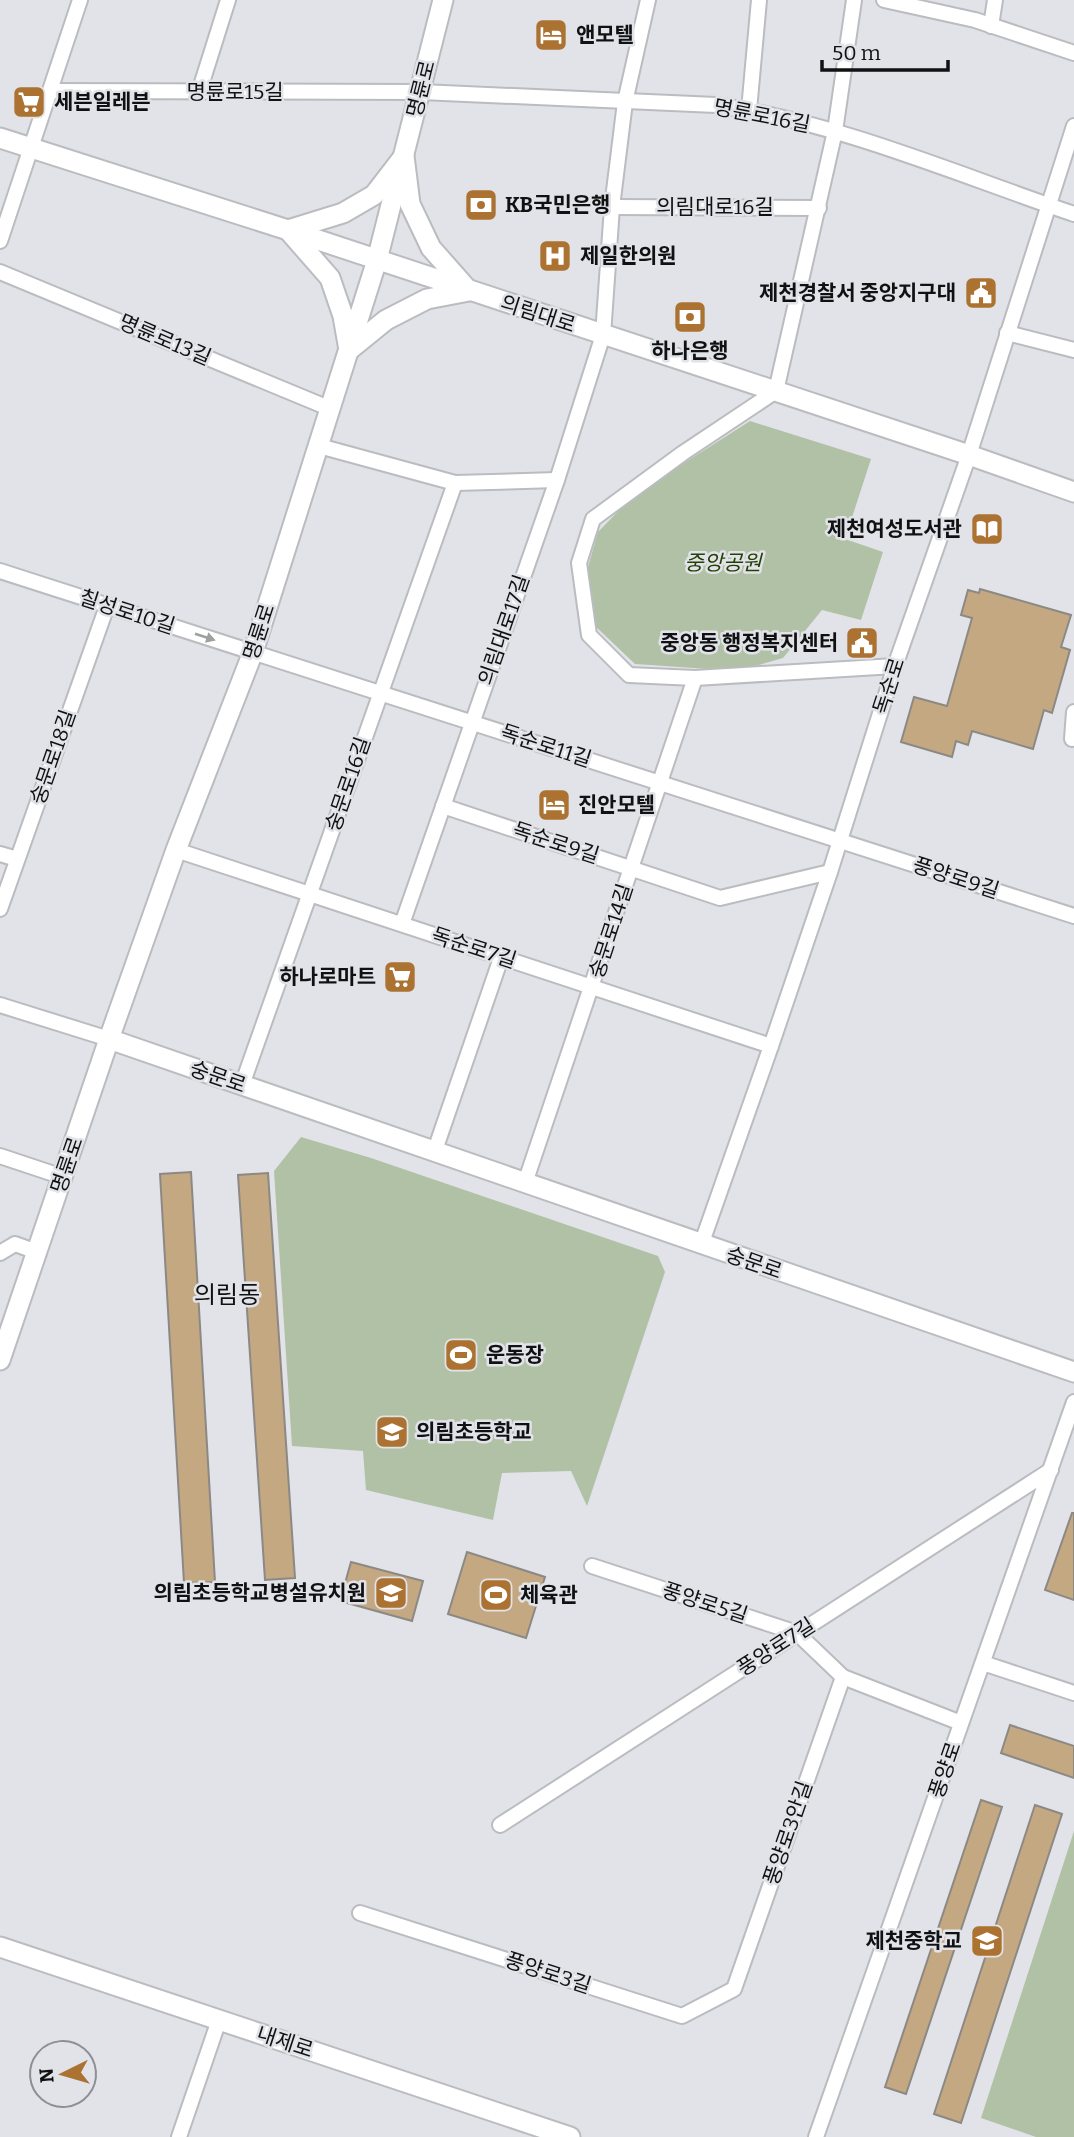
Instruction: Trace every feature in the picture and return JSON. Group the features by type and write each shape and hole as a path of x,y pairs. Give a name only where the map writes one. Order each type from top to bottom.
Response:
{"street":[{"path":"0,241 80,0"},
{"path":"199,92 228,0"},
{"name":"명륜로","path":"0,1360 176,850 253,653 377,260 443,0"},
{"name":"의림대로17길","path":"402,924 557,480 603,335 612,206 625,102 648,0"},
{"path":"749,110 759,0"},
{"path":"854,0 835,131 776,391 683,453 593,519 579,563 589,635 629,675 695,678 895,666"},
{"path":"884,0 975,20 1074,53"},
{"path":"991,26 995,0"},
{"name":"명륜로15길","path":"50,91 421,92"},
{"name":"명륜로16길","path":"421,92 716,105 749,110 835,131 1074,214"},
{"name":"독순로","path":"701,1245 830,872 838,840 969,454 1074,126"},
{"name":"의림대로","path":"0,138 969,454 1074,492"},
{"path":"404,156 410,204 432,248 469,291 427,299 386,320 349,350 343,316 330,278 288,230 343,213 374,195 404,156"},
{"name":"의림대로16길","path":"612,206 819,208"},
{"name":"명륜로13길","path":"0,272 331,409"},
{"path":"1007,333 1074,350"},
{"path":"319,446 455,483 557,480"},
{"name":"숭문로16길","path":"242,1085 455,483"},
{"name":"칠성로10길","path":"0,571 253,653"},
{"name":"숭문로18길","path":"0,909 107,606"},
{"name":"독순로11길","path":"253,653 838,840"},
{"name":"숭문로14길","path":"526,1183 695,678"},
{"path":"1072,739 1074,712"},
{"name":"독순로9길","path":"443,806 720,898 830,872"},
{"name":"풍양로9길","path":"838,840 1074,916"},
{"name":"독순로7길","path":"176,850 771,1046"},
{"path":"0,854 17,859"},
{"path":"434,1153 501,958"},
{"name":"숭문로","path":"0,1005 109,1039 1074,1372"},
{"path":"0,1156 63,1177"},
{"path":"0,1253 15,1244 37,1252"},
{"name":"풍양로","path":"816,2137 1074,1402"},
{"name":"풍양로7길","path":"500,1825 1051,1470"},
{"name":"풍양로5길","path":"592,1566 797,1633 843,1677 961,1723"},
{"path":"983,1663 1074,1693"},
{"name":"풍양로3안길","path":"734,1989 843,1677"},
{"name":"풍양로3길","path":"360,1913 682,2016 734,1989"},
{"name":"내제로","path":"0,1947 570,2137"},
{"path":"179,2137 219,2020"}],"green space":[{"name":"중앙공원","path":"750,421 871,459 845,539 883,552 861,620 822,610 783,658 738,671 635,664 593,624 588,567 598,532 634,495"},
{"path":"301,1137 371,1158 658,1256 665,1272 587,1506 571,1471 502,1473 493,1520 366,1490 363,1451 292,1446 274,1171"},
{"path":"1074,1831 1074,2137 1036,2137 981,2118"}],"building":[{"path":"980,589 1071,615 1061,647 1070,650 1052,713 1044,710 1033,749 972,731 968,745 956,741 952,757 901,742 914,697 947,706 972,618 961,615 968,590 979,593"},
{"path":"191,1172 215,1582 184,1583 160,1174"},
{"path":"268,1173 295,1578 265,1580 238,1175"},
{"path":"1074,1513 1074,1600 1045,1590"},
{"name":"체육관","path":"467,1552 545,1577 526,1638 448,1614"},
{"path":"351,1562 423,1581 412,1621 340,1601"},
{"path":"1010,1725 1074,1746 1074,1778 1001,1753"},
{"path":"981,1800 1002,1807 906,2094 885,2087"},
{"path":"1035,1805 1062,1814 961,2123 934,2114"}],"place":[{"name":"앤모텔","path":"551,35"},
{"name":"세븐일레븐","path":"29,102"},
{"name":"KB국민은행","path":"481,205"},
{"name":"제일한의원","path":"555,256"},
{"name":"제천경찰서 중앙지구대","path":"981,293"},
{"name":"하나은행","path":"690,317"},
{"name":"제천여성도서관","path":"987,529"},
{"name":"중앙동 행정복지센터","path":"862,643"},
{"name":"진안모텔","path":"554,805"},
{"name":"하나로마트","path":"400,977"},
{"name":"운동장","path":"461,1355"},
{"name":"의림초등학교","path":"392,1432"},
{"name":"의림초등학교병설유치원","path":"391,1593"},
{"name":"체육관","path":"496,1595"},
{"name":"제천중학교","path":"987,1941"}],"district":[{"name":"의림동","path":"227,1295"}]}
